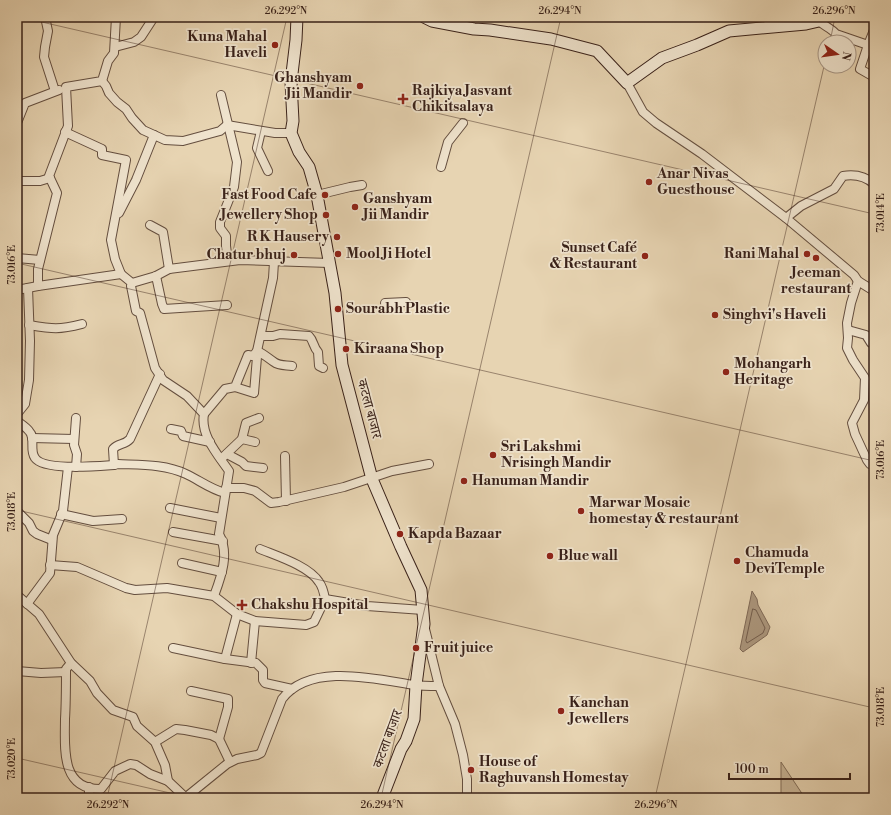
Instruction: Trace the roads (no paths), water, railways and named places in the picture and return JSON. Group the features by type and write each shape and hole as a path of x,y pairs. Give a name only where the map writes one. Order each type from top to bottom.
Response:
{"street":[{"path":"45,17 48,31 44,57 55,91"},
{"path":"102,81 108,61 114,53 116,17"},
{"path":"115,47 134,42 141,37 152,17"},
{"name":"कटला बाजार","path":"297,17 291,82 293,121 291,133 299,152 309,167 317,195 334,293 342,365 372,478 421,590 424,624 416,685 414,719 382,798"},
{"path":"424,17 432,21 474,29 497,30 563,41 597,51 627,83 643,112 786,218 854,275 858,281 874,291"},
{"path":"627,83 662,58 729,31 769,22 806,24 820,19 826,27 833,30 836,34 868,45"},
{"path":"874,30 860,69 874,77"},
{"path":"17,123 25,103 66,87 102,81"},
{"path":"102,81 109,93 126,109 143,130 165,140 183,140 220,131 227,125"},
{"path":"38,286 38,268 57,193 49,176 68,126 66,87"},
{"path":"221,95 237,162 234,187 220,222 220,228 226,236 228,261"},
{"path":"441,167 448,142 463,124"},
{"path":"227,125 275,133 291,133"},
{"path":"261,131 257,148 268,171"},
{"path":"65,132 102,149 102,155 126,160 111,240 115,259 121,274 132,283"},
{"path":"115,221 136,180 154,135"},
{"path":"786,218 801,206 834,189 843,176 859,176 870,180 874,184"},
{"path":"17,181 50,178"},
{"path":"317,195 350,187 362,186"},
{"path":"150,225 163,232 169,269"},
{"path":"17,258 40,260"},
{"path":"132,283 156,276 169,269 228,261 240,260 329,264"},
{"path":"262,468 246,466 242,462 224,456 210,442 204,425 204,414 225,389 235,387 254,392 256,354 273,278 274,262"},
{"path":"17,290 121,274"},
{"path":"156,276 164,309 227,305"},
{"path":"858,281 851,303 848,323 847,348 865,378 864,400 852,423 855,434 867,460 870,464 874,465"},
{"path":"132,283 131,286 136,311 140,313 155,368 163,380 187,396 204,414"},
{"path":"17,414 25,404 29,380 28,288"},
{"path":"385,303 406,302"},
{"path":"29,325 64,329 82,324"},
{"path":"848,330 866,335 871,343"},
{"path":"261,336 273,336 280,334 309,336 312,339 313,348 318,352 319,366 323,368"},
{"path":"235,387 248,355 256,354 268,357 280,365 292,366"},
{"path":"114,465 113,449 116,445 126,443 130,439 160,374"},
{"path":"26,604 50,573 52,540 65,501 76,454 74,439 76,418"},
{"path":"224,456 242,439 246,423 259,418"},
{"path":"17,421 30,431 32,438 32,449 36,459 40,462 72,467 118,464 144,465 174,469 185,473 212,489 226,490 244,488 255,491 271,503 286,501 344,487 392,471 429,464"},
{"path":"171,429 181,431 183,436 210,442"},
{"path":"32,438 74,439"},
{"path":"242,439 255,442"},
{"path":"214,596 222,572 224,553 223,541 220,534 221,518 229,471 224,456"},
{"path":"285,456 286,501"},
{"path":"170,508 221,518"},
{"path":"17,511 30,523 33,531 52,540"},
{"path":"61,514 93,521 122,519"},
{"path":"173,532 223,541"},
{"path":"50,565 77,567 126,588 135,590 167,588 214,596 237,614 255,621 306,624 314,622 325,599 323,589 319,581 313,575 292,561 260,549"},
{"path":"182,563 222,572"},
{"path":"17,595 39,614 71,663 90,680 97,693 113,710 133,717 137,726 155,742 165,764 168,781"},
{"path":"325,599 367,606 423,610"},
{"path":"225,659 237,614"},
{"path":"251,663 255,621"},
{"path":"424,624 439,686 456,724 466,772 467,798"},
{"path":"172,648 225,659 256,663 263,670 263,680 265,683 292,689"},
{"path":"71,663 66,669 64,740 68,768 76,780 89,787 99,789 102,788 115,771 130,764 136,765 150,774 168,781 186,798 230,762 261,753 280,704 288,691 298,685 329,676 349,675 416,685 439,686"},
{"path":"17,671 41,673 66,672"},
{"path":"191,691 224,697 228,700 228,707 219,739"},
{"path":"155,742 173,730 179,729 212,735 219,739 230,762"},
{"path":"89,787 89,798"}],"water":[{"path":"752,591 770,627 767,635 743,652 740,649"}],"place":[{"name":"Kuna Mahal Haveli","path":"275,45"},
{"name":"Ghanshyam Jii Mandir","path":"360,86"},
{"name":"Rajkiya Jasvant Chikitsalaya","path":"403,99"},
{"name":"Anar Nivas Guesthouse","path":"649,182"},
{"name":"Fast Food Cafe","path":"325,195"},
{"name":"Ganshyam Jii Mandir","path":"355,207"},
{"name":"Jewellery Shop","path":"326,215"},
{"name":"R K Hausery","path":"337,237"},
{"name":"Mool Ji Hotel","path":"338,254"},
{"name":"Rani Mahal","path":"807,254"},
{"name":"Chatur bhuj","path":"294,255"},
{"name":"Sunset Café & Restaurant","path":"645,256"},
{"name":"Jeeman restaurant","path":"816,258"},
{"name":"Sourabh Plastic","path":"338,309"},
{"name":"Singhvi's Haveli","path":"715,315"},
{"name":"Kiraana Shop","path":"346,349"},
{"name":"Mohangarh Heritage","path":"726,372"},
{"name":"Sri Lakshmi Nrisingh Mandir","path":"493,455"},
{"name":"Hanuman Mandir","path":"464,481"},
{"name":"Marwar Mosaic homestay & restaurant","path":"581,511"},
{"name":"Kapda Bazaar","path":"400,534"},
{"name":"Blue wall","path":"550,556"},
{"name":"Chamuda DeviTemple","path":"737,561"},
{"name":"Chakshu Hospital","path":"242,605"},
{"name":"Fruit juice","path":"416,648"},
{"name":"Kanchan Jewellers","path":"561,711"},
{"name":"House of Raghuvansh Homestay","path":"471,770"}]}
